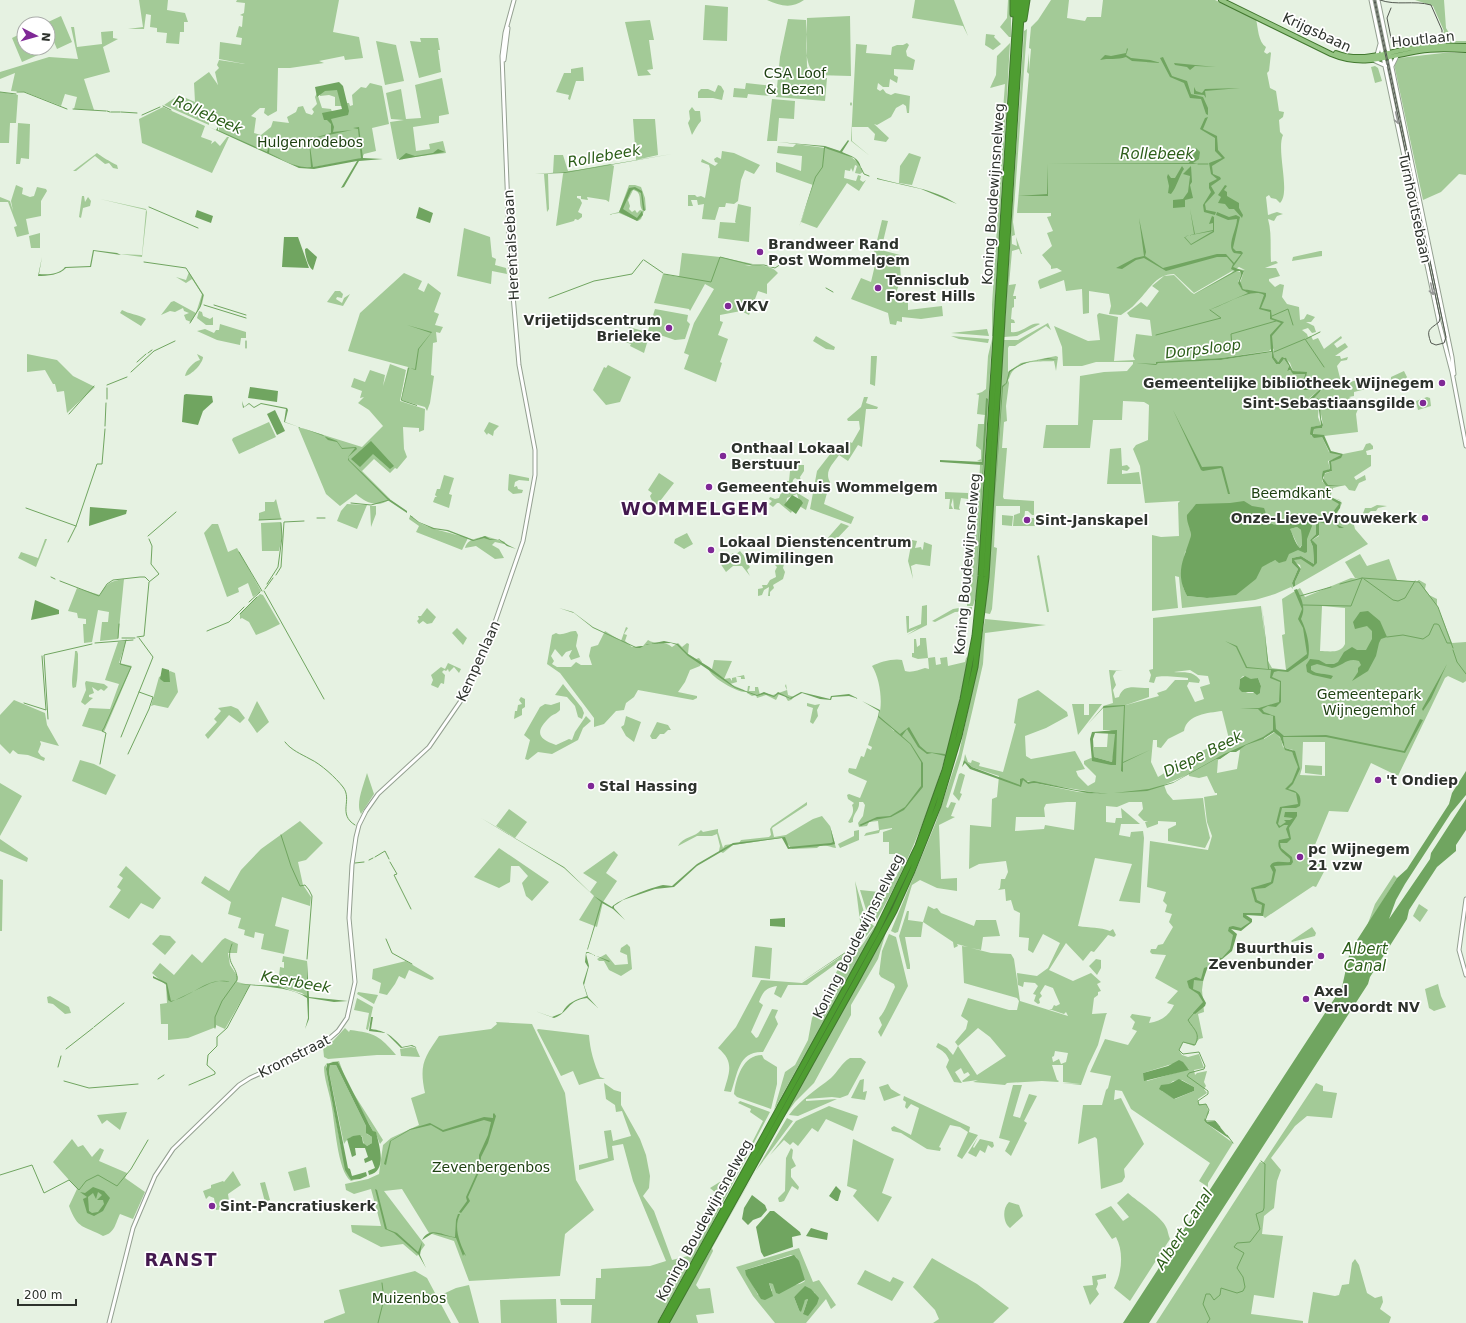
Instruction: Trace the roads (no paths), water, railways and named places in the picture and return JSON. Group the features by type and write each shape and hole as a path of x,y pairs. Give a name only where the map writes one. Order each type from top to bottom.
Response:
{"highway":[{"path":"1013,0 1013,23 1015,29"},
{"name":"Koning Boudewijnsnelweg","path":"661,1323 889,908 925,828 955,735 970,666 981,576 1017,0"},
{"name":"Koning Boudewijnsnelweg","path":"666,1323 894,911 927,835 954,757 974,667 985,592 1022,0"},
{"path":"1015,104 1018,96 1027,0"}],"main road":[{"name":"Herentalsebaan","path":"515,0 509,23 503,62 510,260 519,365 534,440 535,458 535,475 527,524 515,568"},
{"name":"Krijgsbaan","path":"1221,0 1342,58 1356,61 1373,60 1384,56"},
{"name":"Krijgsbaan","path":"1227,0 1339,54 1357,58 1384,56"},
{"name":"Turnhoutsebaan","path":"1371,0 1439,320 1450,357"},
{"name":"Turnhoutsebaan","path":"1378,0 1450,357 1466,446"},
{"path":"1376,56 1380,40"},
{"path":"1387,46 1397,54 1391,67"},
{"name":"Houtlaan","path":"1397,54 1432,46 1466,46"},
{"name":"Houtlaan","path":"1384,56 1426,50 1466,50"},
{"path":"1373,60 1386,66"},
{"name":"Kempenlaan","path":"363,816 378,794 429,747 460,702 476,671 515,568"},
{"name":"Kromstraat","path":"109,1323 122,1265 133,1228 152,1183 162,1164 176,1147 240,1085 250,1078 323,1044 335,1035 344,1023 350,1010 355,982 349,933 350,896 356,836 363,816"},
{"path":"1466,899 1459,950 1466,975"}],"water":[{"path":"1127,48 1126,55 1131,58 1161,63 1132,61 1126,57 1100,60 1105,55 1111,56 1126,53"},
{"path":"1163,57 1172,76 1187,81 1191,94 1203,97 1208,108 1208,115 1206,114 1201,99 1190,98 1184,83 1170,77 1160,58"},
{"path":"1174,63 1216,67 1195,66 1190,70 1187,67 1175,65"},
{"path":"339,82 343,86 349,111 348,115 331,119 334,127 333,132 352,130 310,139 331,133 331,124 327,120 324,120 322,113 342,109 337,90 325,91 317,97 315,87"},
{"path":"1194,87 1196,91 1202,93 1205,89 1240,88 1205,91 1206,98 1204,95 1194,94"},
{"path":"1208,117 1203,129 1217,136 1218,150 1225,158 1212,166 1213,174 1221,179 1211,186 1215,193 1205,204 1206,210 1216,212 1215,215 1204,212 1203,205 1211,192 1209,183 1217,179 1211,174 1209,163 1222,158 1215,151 1215,138 1200,129 1205,118"},
{"path":"209,127 216,130 218,127 218,130 267,152 270,143 269,153 290,163 306,167 311,167 309,139 313,167 361,158 358,129 353,128 359,127 363,158 383,159 359,161 344,187 341,188 357,161 314,169 299,168"},
{"path":"848,140 849,141 842,152 851,156 856,159 861,168 854,158 825,148 823,167 816,177 799,227 815,177 822,167 824,147 778,142 825,146 840,151"},
{"path":"1192,148 1196,148 1200,152 1199,159 1193,163 1198,164 1048,164 1189,163 1190,161 1182,160 1191,159 1195,152"},
{"path":"438,149 445,152 398,160 406,153 415,156 433,153"},
{"path":"672,154 565,173 535,174 566,172"},
{"path":"1048,164 1048,196 1018,196 1047,194"},
{"path":"1182,166 1184,169 1175,188 1171,194 1168,193 1168,174 1171,178 1175,178"},
{"path":"1191,166 1192,182 1190,185 1193,198 1185,200 1185,207 1173,208 1173,200 1183,199 1188,192 1190,176 1183,174"},
{"path":"877,178 918,188 938,194 957,204 921,189"},
{"path":"1225,185 1227,186 1224,190 1227,192 1227,196 1239,203 1239,208 1243,215 1242,218 1234,209 1229,209 1225,204 1218,203 1221,197 1218,195"},
{"path":"635,187 642,191 645,211 643,210 641,193 634,189 631,191 623,209 637,218 642,211 643,215 637,221 619,212 629,188"},
{"path":"419,207 433,213 430,223 416,218"},
{"path":"1190,209 1195,234 1189,235 1194,234"},
{"path":"197,210 213,216 211,223 195,217"},
{"path":"1217,212 1229,217 1236,215 1240,217 1233,248 1236,251 1241,251 1243,253 1233,267 1244,271 1240,281 1243,289 1266,293 1261,308 1271,310 1272,318 1284,322 1272,336 1274,357 1278,362 1282,357 1286,358 1293,371 1307,372 1304,388 1322,388 1309,403 1310,404 1317,398 1320,400 1321,419 1323,425 1322,428 1314,429 1313,434 1324,435 1331,451 1343,454 1341,458 1331,462 1332,471 1325,473 1323,478 1328,485 1348,485 1329,486 1332,491 1329,496 1341,502 1340,508 1333,518 1338,525 1344,528 1339,528 1332,519 1327,524 1319,522 1319,535 1312,540 1317,545 1317,563 1313,567 1301,559 1294,560 1301,569 1295,582 1295,586 1293,587 1292,583 1298,569 1292,563 1292,558 1301,556 1314,564 1313,547 1310,540 1316,534 1316,522 1320,519 1326,521 1339,504 1327,497 1330,490 1324,484 1322,477 1323,471 1330,469 1329,461 1341,455 1330,453 1322,437 1314,438 1310,434 1311,427 1321,425 1317,401 1309,406 1306,402 1319,390 1303,390 1301,388 1305,374 1293,374 1290,370 1287,371 1289,366 1284,359 1280,364 1276,364 1272,358 1272,352 1221,360 1158,363 1156,365 1136,363 1156,364 1156,362 1221,358 1271,351 1270,335 1281,323 1270,319 1270,312 1259,309 1264,295 1259,293 1245,295 1209,310 1248,293 1242,290 1238,283 1241,275 1240,271 1237,271 1193,295 1235,271 1231,269 1233,264 1227,257 1217,257 1166,271 1144,258 1136,260 1122,269 1116,268 1135,258 1144,256 1139,218 1146,252 1145,256 1163,268 1217,254 1226,254 1234,263 1241,254 1234,253 1231,246 1237,219 1228,220 1216,215"},
{"path":"1212,216 1214,217 1214,232 1191,245 1184,237 1191,244 1213,231 1195,234 1213,230 1213,223 1209,224"},
{"path":"284,237 298,237 309,268 282,267"},
{"path":"307,248 317,257 313,270 308,264 306,257 305,249"},
{"path":"93,250 117,253 121,255 94,251 91,267 66,268 57,274 38,276 42,257 39,274 50,274 57,273 65,267 90,266"},
{"path":"407,325 432,332 419,349 416,370 410,368 415,369 418,349 431,333"},
{"path":"1038,360 1015,368 1010,372 1007,383 1003,387 994,511 1002,386 1006,383 1009,371 1023,363"},
{"path":"409,368 402,400 417,406 401,400"},
{"path":"250,387 278,391 277,402 248,398"},
{"path":"184,395 212,396 213,402 203,411 198,425 182,422"},
{"path":"986,398 988,399 975,595 983,465 940,462 940,460 982,462"},
{"path":"242,401 244,407 249,403 254,407 261,403 287,408 288,410 285,422 302,428 284,422 286,409 261,404 254,408 249,404 243,408"},
{"path":"275,410 285,431 277,435 267,414"},
{"path":"1173,410 1202,467 1223,467 1230,494 1228,494 1221,468 1201,470"},
{"path":"302,428 323,435 324,436 311,432"},
{"path":"324,436 337,441 342,448 356,447 357,449 348,457 355,448 342,449 337,442 328,440"},
{"path":"371,441 394,466 390,469 373,454 360,467 351,459"},
{"path":"348,457 349,460 388,498 407,511 407,513 389,501 348,460"},
{"path":"792,495 801,500 803,503 796,514 784,505"},
{"path":"1244,501 1252,506 1264,508 1269,522 1274,525 1301,522 1311,523 1312,526 1307,539 1307,552 1305,553 1298,550 1289,554 1286,561 1279,563 1275,560 1262,567 1256,579 1236,595 1207,598 1187,596 1181,580 1181,567 1191,536 1187,515 1196,504","holes":["1297,527 1301,530 1302,545 1300,548 1295,542 1290,529"]},
{"path":"90,507 127,510 126,514 89,526"},
{"path":"410,515 419,522 434,528 448,530 474,540 485,536 490,539 498,539 490,540 484,538 473,541 447,531 433,529 418,522"},
{"path":"499,539 516,549 507,546"},
{"path":"1297,589 1303,604 1301,619 1308,638 1309,653 1308,658 1288,672 1274,672 1272,677 1281,681 1281,702 1276,707 1268,706 1262,709 1264,712 1275,716 1276,729 1284,736 1326,735 1404,751 1420,719 1423,720 1405,753 1326,737 1283,737 1285,748 1295,751 1300,769 1293,784 1288,789 1297,792 1300,796 1300,806 1296,808 1282,808 1278,824 1280,826 1286,822 1284,820 1290,820 1293,818 1284,817 1285,812 1297,812 1297,816 1289,828 1291,839 1287,843 1280,843 1281,848 1292,857 1293,862 1291,865 1274,866 1276,870 1273,883 1265,888 1254,889 1257,900 1265,904 1263,916 1246,915 1252,919 1252,922 1241,931 1231,929 1237,934 1232,951 1221,960 1216,959 1213,967 1207,969 1203,981 1194,980 1193,989 1200,992 1206,1003 1205,1006 1195,1014 1193,1013 1203,1002 1198,994 1189,988 1187,981 1196,977 1201,979 1204,968 1211,965 1214,957 1222,958 1230,949 1233,935 1228,931 1229,927 1233,926 1241,928 1250,922 1243,917 1243,913 1261,913 1262,905 1255,902 1251,888 1271,882 1273,872 1270,866 1276,862 1290,862 1290,859 1280,849 1278,843 1279,840 1289,838 1286,829 1288,825 1284,825 1279,828 1276,823 1280,807 1298,804 1296,793 1285,789 1292,782 1298,767 1292,752 1285,750 1280,737 1274,732 1263,739 1246,745 1236,752 1230,752 1220,759 1216,759 1173,783 1147,791 1114,793 1149,789 1174,782 1224,754 1263,737 1273,730 1273,716 1263,714 1258,709 1240,709 1259,708 1279,702 1280,682 1270,678 1271,670 1246,668 1236,647 1225,641 1237,646 1247,667 1268,669 1262,606 1269,669 1286,670 1307,654 1303,628 1298,619 1302,609 1294,590"},
{"path":"35,600 59,610 59,614 31,620"},
{"path":"559,608 573,612 593,627 636,647 645,645 640,648 636,648 593,628 574,613"},
{"path":"1368,611 1380,621 1387,637 1381,639 1376,656 1368,671 1352,681 1361,665 1359,661 1351,660 1332,668 1317,664 1311,666 1311,670 1313,672 1333,676 1331,679 1307,672 1306,665 1310,659 1319,660 1326,664 1334,664 1338,662 1344,652 1352,647 1357,650 1366,650 1372,639 1372,631 1367,626 1355,629 1353,622 1360,612"},
{"path":"664,641 678,644 688,654 709,667 735,687 757,695 764,692 774,696 778,692 790,698 801,692 830,699 831,696 849,694 859,699 849,696 832,697 831,700 820,699 802,693 791,699 778,694 774,697 764,694 757,696 735,688 688,656 677,645 671,643 651,644"},
{"path":"1447,664 1431,699 1423,711 1422,709"},
{"path":"162,668 169,670 170,682 164,682 160,679"},
{"path":"1245,676 1251,679 1258,678 1261,686 1260,693 1257,695 1253,692 1242,692 1239,689 1240,679"},
{"path":"862,701 880,710 879,716 900,734 909,727 920,746 927,752 945,754 945,756 932,753 927,754 918,747 907,729 902,736 911,744 923,763 923,787 904,810 891,817 874,820 861,826 859,825 877,817 890,816 905,807 921,786 921,762 910,744 878,717 879,711"},
{"path":"1125,705 1123,762 1150,750 1123,763 1123,772 1121,771 1124,706 1103,708 1088,724 1104,706"},
{"path":"1117,730 1116,765 1092,761 1090,739 1092,732","holes":["1095,733 1115,734 1112,762 1094,757 1093,739"]},
{"path":"964,760 972,767 1020,785 1020,779 1023,778 1028,782 1034,781 1076,790 1108,794 1087,793 1035,783 1028,784 1023,780 1021,787 970,769 965,763 962,767"},
{"name":"Albert Canal","path":"1466,771 1466,795 1451,813 1405,884 1396,900 1389,919 1430,859 1431,853 1466,799 1466,830 1456,845 1456,851 1437,867 1409,910 1407,919 1370,977 1368,984 1149,1323 1123,1323 1342,987 1350,951 1397,878 1407,869 1449,804 1452,793"},
{"path":"481,818 564,867 593,895 564,868"},
{"path":"830,826 835,844 831,845 788,849 782,838 733,845 697,866 674,887 655,889 623,900 614,906 614,908 625,920 613,909 602,903 587,950 601,902 594,896 612,907 615,904 628,897 644,891 663,885 672,886 697,864 733,843 785,837 789,847 831,843 833,842"},
{"path":"785,918 785,927 770,926 770,919"},
{"path":"868,930 856,946 801,982 853,947"},
{"path":"586,952 589,966 584,985 588,997 598,1008 587,998 576,1001 563,1013 554,1018 535,1011 552,1017 562,1013 572,1002 587,996 583,983 588,967 585,962"},
{"path":"307,961 309,997 348,1001 334,1002 309,998 309,1019 305,1029 308,1018 307,998 284,989 240,984 278,986 307,996"},
{"path":"153,976 167,983 171,1001 177,999 171,1002 168,1000 166,984 153,978"},
{"path":"215,981 219,981 211,983 192,992 207,984"},
{"path":"371,1017 373,1017 371,1029 386,1033 369,1031"},
{"path":"386,1033 395,1039 402,1047 412,1045 418,1048 411,1046 401,1048"},
{"path":"1179,1060 1183,1062 1189,1070 1144,1081 1143,1073 1168,1066"},
{"path":"338,1062 369,1124 373,1131 376,1132 379,1144 381,1157 379,1168 375,1173 369,1175 368,1171 375,1168 372,1160 365,1163 364,1159 368,1157 365,1148 355,1148 356,1155 352,1157 347,1139 360,1135 363,1143 367,1146 372,1143 372,1137 366,1133 366,1126 336,1065 330,1065 329,1072 348,1168 350,1169 352,1176 366,1172 367,1176 360,1179 351,1180 345,1170 326,1069 327,1064"},
{"path":"1179,1079 1194,1087 1194,1091 1174,1099 1159,1089 1161,1085 1169,1084"},
{"path":"494,1113 496,1116 488,1143 481,1157 480,1170 468,1197 470,1201 461,1213 459,1212 467,1201 466,1197 479,1168 479,1155 488,1135 491,1122 484,1120 443,1132 431,1125 410,1130 391,1141 386,1165 384,1164 390,1141 410,1129 430,1123 443,1130 484,1117 493,1118"},
{"path":"1205,1118 1207,1122 1215,1121 1230,1139 1206,1123 1204,1120"},
{"path":"836,1186 841,1191 838,1201 829,1196"},
{"path":"93,1187 104,1191 110,1198 103,1211 94,1216 87,1213 83,1199 87,1197 80,1192 85,1193","holes":["98,1192 102,1195 97,1200 103,1200 104,1204 98,1212 92,1213 89,1211 88,1197 93,1193 96,1199"]},
{"path":"375,1189 377,1190 387,1229 397,1233 418,1252 422,1242 420,1255 426,1268 418,1254 394,1233 385,1229"},
{"path":"752,1195 765,1205 767,1210 761,1217 753,1220 748,1225 742,1219 744,1208"},
{"path":"770,1211 774,1211 800,1232 801,1235 792,1237 793,1247 764,1257 761,1252 756,1227"},
{"path":"458,1214 460,1214 457,1230 466,1256 464,1254 463,1256 456,1238 433,1233 422,1240 429,1233 433,1232 455,1237 456,1220"},
{"path":"811,1228 828,1233 827,1240 806,1236"},
{"path":"794,1255 799,1261 805,1280 779,1294 776,1293 773,1284 769,1283 773,1296 765,1300 761,1299 746,1275 745,1270"},
{"path":"805,1286 811,1289 819,1298 817,1304 808,1316 803,1314 808,1299 805,1300 801,1312 794,1297"}],"waterway":[{"name":"Rollebeek","path":"0,92 16,94"},
{"name":"Rollebeek","path":"17,92 24,92 67,109"},
{"name":"Rollebeek","path":"163,106 171,110"},
{"name":"Rollebeek","path":"142,115 160,107"},
{"name":"Rollebeek","path":"73,109 106,111"},
{"name":"Rollebeek","path":"111,112 120,112"},
{"name":"Rollebeek","path":"121,112 137,113"},
{"name":"Rollebeek","path":"1198,164 1208,164"},
{"name":"Rollebeek","path":"861,168 864,174 869,176"},
{"path":"149,207 198,228"},
{"path":"664,274 711,282 720,257 752,265 764,265 775,268 781,264 783,260"},
{"path":"549,298 594,281 632,274 643,260"},
{"path":"644,260 663,273"},
{"path":"144,262 186,268 203,295 200,307 190,323"},
{"path":"826,288 833,292"},
{"path":"204,305 246,318"},
{"path":"214,305 246,315"},
{"path":"1272,316 1288,309 1293,325"},
{"path":"1156,335 1221,318 1210,310"},
{"name":"Dorpsloop","path":"1168,351 1232,347 1231,334 1276,321"},
{"path":"1306,339 1320,332"},
{"path":"1274,352 1305,339 1324,367"},
{"path":"131,372 154,351 175,341"},
{"path":"246,341 246,348"},
{"path":"148,353 152,350"},
{"path":"137,362 146,354"},
{"path":"107,385 127,377"},
{"path":"69,414 94,386"},
{"path":"107,388 107,399"},
{"path":"105,426 106,403"},
{"path":"68,542 76,526 97,464 102,464 105,429"},
{"path":"351,503 371,505 389,500"},
{"path":"26,508 76,526"},
{"name":"Diepe Beek","path":"148,536 176,512"},
{"path":"317,518 325,518"},
{"path":"259,520 281,519"},
{"path":"276,575 281,567 284,522 304,521"},
{"path":"267,584 278,567 282,537 281,523"},
{"name":"Diepe Beek","path":"137,637 144,636 149,582 159,574 151,564 152,546 149,539"},
{"path":"239,552 262,591"},
{"path":"51,577 55,579"},
{"path":"60,581 99,596 107,584 113,580 145,577 149,581"},
{"path":"265,589 273,578"},
{"path":"1340,584 1362,578 1419,582 1438,607 1453,648"},
{"path":"1303,605 1351,606 1362,578"},
{"path":"1364,579 1393,600 1398,601 1405,598 1415,581"},
{"path":"1300,596 1331,587"},
{"path":"264,591 324,699"},
{"path":"249,602 260,592"},
{"path":"240,614 257,597"},
{"path":"207,631 229,622 244,607"},
{"path":"118,638 119,624"},
{"path":"1387,637 1403,635 1423,639 1429,635 1434,624 1437,624 1439,625 1447,643 1451,643"},
{"name":"Diepe Beek","path":"122,638 135,638"},
{"path":"121,737 153,657 139,638"},
{"path":"100,764 106,733 102,731 131,667 120,664 126,640"},
{"name":"Diepe Beek","path":"95,643 133,640"},
{"name":"Diepe Beek","path":"48,719 44,655 92,644"},
{"path":"1453,650 1457,662 1466,674"},
{"name":"Diepe Beek","path":"24,703 46,710 42,656"},
{"path":"128,754 153,697 139,692"},
{"path":"285,742 293,750 314,761 340,783 346,792 347,816 355,825"},
{"path":"281,835 291,866 300,886 305,885 312,896 307,959"},
{"path":"375,857 385,851 389,859"},
{"path":"369,860 373,858"},
{"path":"355,863 364,862"},
{"path":"390,862 397,874 394,875 411,909"},
{"path":"777,1106 872,934"},
{"path":"386,939 392,953 412,964"},
{"path":"215,1028 215,1017 222,1001 237,980 236,971 230,960 232,944"},
{"path":"189,1085 215,1074 215,1072 207,1065 208,1055 217,1046 217,1037 227,1028 250,985"},
{"name":"Keerbeek","path":"94,1027 124,1003"},
{"path":"1194,1013 1188,1020 1197,1034 1197,1041 1195,1045 1183,1042 1179,1050 1183,1054 1199,1052 1205,1066 1204,1069 1189,1073 1187,1076 1208,1091 1208,1094 1198,1101 1199,1105 1206,1104 1209,1110 1205,1121 1215,1121 1220,1127"},
{"name":"Keerbeek","path":"66,1049 93,1028"},
{"path":"58,1067 61,1056"},
{"path":"158,1079 164,1075"},
{"path":"64,1081 89,1088 138,1084"},
{"path":"1227,1135 1233,1143"},
{"path":"0,1175 32,1165 44,1193 69,1180 79,1190 86,1181 98,1175 117,1186 131,1169 148,1140"},
{"path":"1207,1323 1210,1319 1203,1304 1206,1294 1210,1294 1214,1300 1220,1295 1221,1288 1237,1293 1243,1291 1245,1287 1243,1277 1237,1268 1244,1253 1234,1247 1237,1243 1250,1242 1260,1229 1256,1214 1263,1211 1264,1208 1265,1164 1261,1161"},
{"path":"378,1323 384,1299 382,1283"}],"tram line":[{"path":"1374,0 1440,318 1439,322 1429,330 1431,343 1436,345 1444,343 1446,337 1375,0"},
{"path":"1380,0 1392,3 1418,3 1431,5 1442,30 1442,36 1438,39 1403,45 1395,43 1391,38 1387,18 1391,8"}],"place":[{"name":"Brandweer Rand Post Wommelgem","path":"760,252"},
{"name":"Tennisclub Forest Hills","path":"878,288"},
{"name":"VKV","path":"728,306"},
{"name":"Vrijetijdscentrum Brieleke","path":"669,328"},
{"name":"Gemeentelijke bibliotheek Wijnegem","path":"1442,383"},
{"name":"Sint-Sebastiaansgilde","path":"1423,403"},
{"name":"Onthaal Lokaal Berstuur","path":"723,456"},
{"name":"Gemeentehuis Wommelgem","path":"709,487"},
{"name":"Onze-Lieve-Vrouwekerk","path":"1425,518"},
{"name":"Sint-Janskapel","path":"1027,520"},
{"name":"Lokaal Dienstencentrum De Wimilingen","path":"711,550"},
{"name":"'t Ondiep","path":"1378,780"},
{"name":"Stal Hassing","path":"591,786"},
{"name":"pc Wijnegem 21 vzw","path":"1300,857"},
{"name":"Buurthuis Zevenbunder","path":"1321,956"},
{"name":"Axel Vervoordt NV","path":"1306,999"},
{"name":"Sint-Pancratiuskerk","path":"212,1206"}],"district":[{"name":"WOMMELGEM","path":"695,509"},
{"name":"RANST","path":"181,1260"}],"park label":[{"name":"CSA Loof & Bezen","path":"795,82"},
{"name":"Hulgenrodebos","path":"310,142"},
{"name":"Beemdkant","path":"1291,493"},
{"name":"Gemeentepark Wijnegemhof","path":"1369,702"},
{"name":"Zevenbergenbos","path":"491,1167"},
{"name":"Muizenbos","path":"409,1298"}]}
